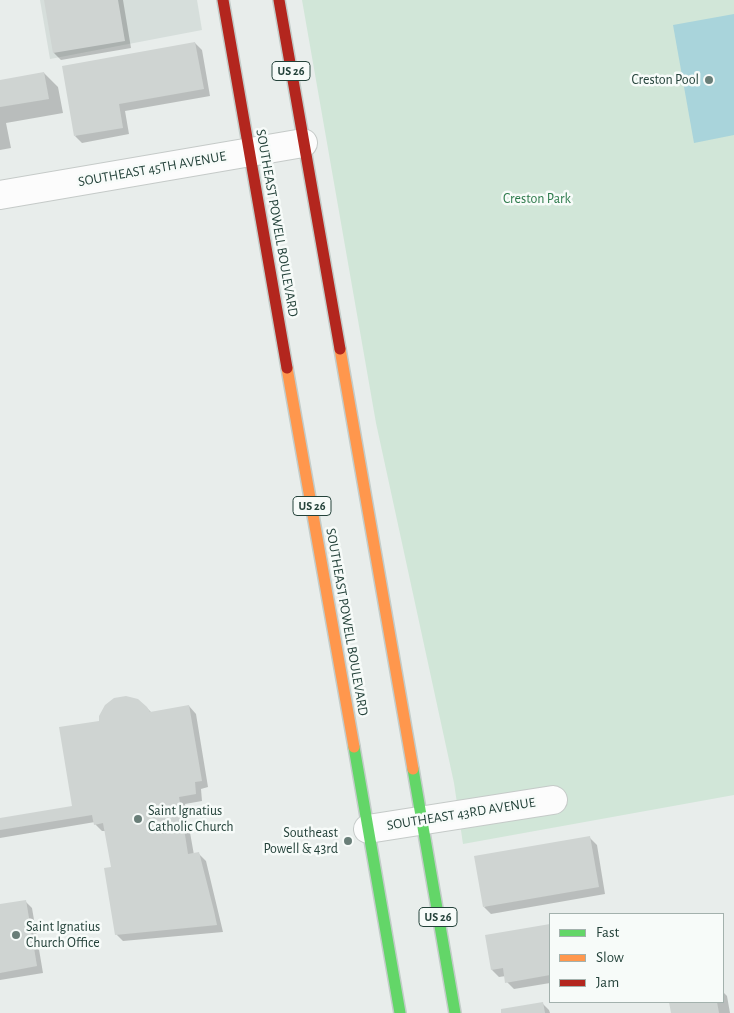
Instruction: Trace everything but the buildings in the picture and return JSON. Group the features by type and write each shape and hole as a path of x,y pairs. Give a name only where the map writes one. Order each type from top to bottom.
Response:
{"main road":[{"name":"SOUTHEAST POWELL BOULEVARD","path":"223,0 400,1013"},
{"name":"US 26","path":"279,0 455,1013"}],"street":[{"name":"SOUTHEAST 45TH AVENUE","path":"0,195 303,142"},
{"name":"SOUTHEAST 43RD AVENUE","path":"368,829 553,800"}],"shaded area":[{"path":"40,0 197,0 202,30 50,59"}],"green space":[{"name":"Creston Park","path":"302,0 734,0 734,795 463,844 454,783 376,423"}],"water":[{"name":"Creston Pool","path":"734,14 734,135 694,143 673,25"}],"traffic: fast":[{"path":"354,747 400,1013"},
{"path":"413,769 455,1013"}],"traffic: slow":[{"path":"340,349 413,769"},
{"path":"287,368 354,747"}],"traffic: jam":[{"path":"223,0 287,368"},
{"path":"279,0 340,349"}],"place":[{"name":"Creston Pool","path":"709,80"},
{"name":"Saint Ignatius Catholic Church","path":"138,819"},
{"name":"Southeast Powell & 43rd","path":"348,841"},
{"name":"Saint Ignatius Church Office","path":"16,935"}]}
